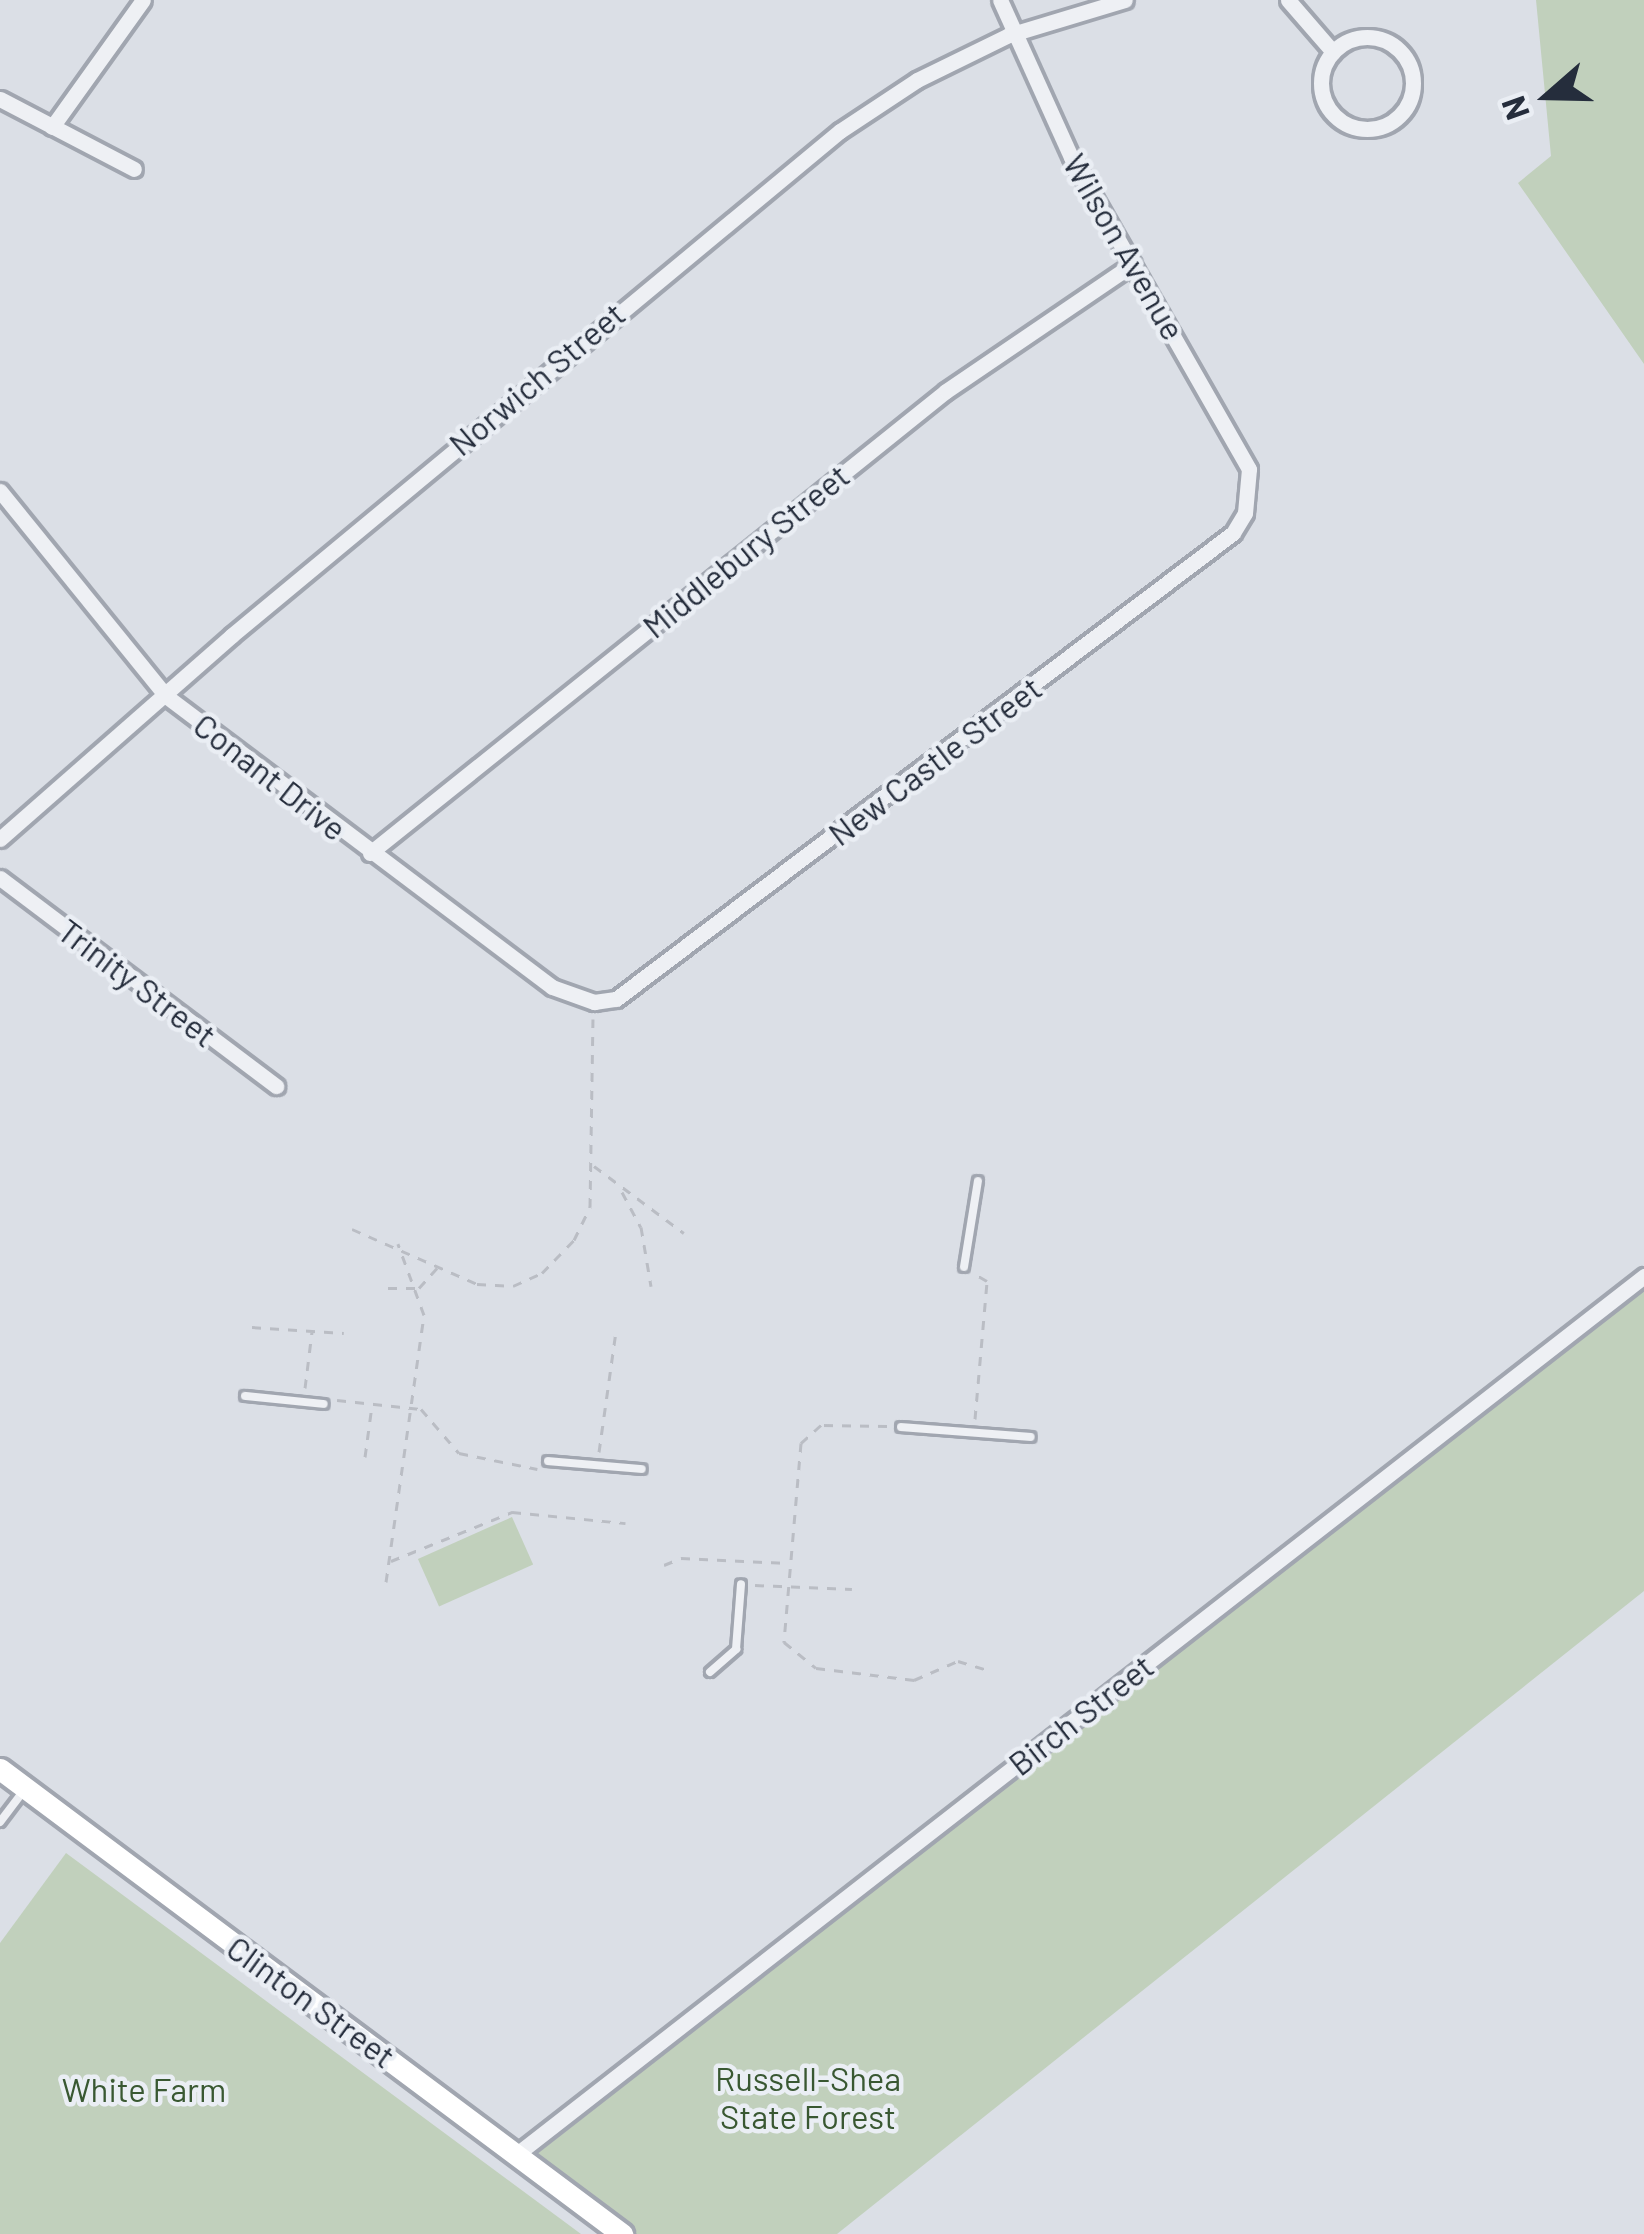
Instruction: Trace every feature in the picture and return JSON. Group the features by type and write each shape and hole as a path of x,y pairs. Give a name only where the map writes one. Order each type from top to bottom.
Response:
{"main road":[{"name":"Clinton Street","path":"0,1769 622,2234"}],"street":[{"path":"52,127 143,0"},
{"name":"Wilson Avenue","path":"1000,0 1009,35 1239,450 1250,491"},
{"name":"Norwich Street","path":"0,839 840,131 916,80 1009,35 1125,0"},
{"path":"1288,0 1334,52"},
{"path":"1360,38 1402,53 1413,82 1404,111 1365,129 1338,118 1322,78 1334,52 1360,38"},
{"path":"0,99 134,169"},
{"name":"Middlebury Street","path":"370,853 946,391 1133,264"},
{"name":"Conant Drive","path":"0,491 166,696 552,987 594,1001"},
{"name":"New Castle Street","path":"594,1001 635,989 1233,533 1250,491"},
{"name":"Trinity Street","path":"0,878 276,1086"},
{"name":"Birch Street","path":"518,2154 1644,1276"}],"lane":[{"path":"964,1267 978,1181"},
{"path":"245,1396 324,1404"},
{"path":"901,1427 1031,1437"},
{"path":"548,1461 643,1469"},
{"path":"710,1672 736,1649 741,1584"},
{"path":"0,1822 26,1788"}],"path":[{"path":"352,1228 397,1242 440,1266 494,1287 530,1281 584,1224 594,1166 594,1001"},
{"path":"594,1166 684,1232"},
{"path":"621,1190 641,1227 651,1286"},
{"path":"386,1582 414,1407 419,1288 397,1242"},
{"path":"388,1288 419,1288 440,1266"},
{"path":"964,1267 987,1281 974,1432"},
{"path":"252,1327 344,1333"},
{"path":"303,1402 312,1331"},
{"path":"597,1465 616,1331"},
{"path":"365,1457 372,1402"},
{"path":"324,1404 414,1407 474,1461 538,1469 548,1461"},
{"path":"901,1427 835,1422 809,1432 797,1457 784,1642 816,1668 914,1680 958,1661 986,1670"},
{"path":"389,1562 512,1512 625,1522"},
{"path":"664,1565 681,1558 790,1563"},
{"path":"765,1586 852,1589"}],"green space":[{"path":"1536,0 1644,0 1644,364 1518,183 1551,156"},
{"name":"Russell-Shea State Forest","path":"1644,1288 1644,1591 837,2234 609,2234 534,2156"},
{"path":"512,1517 533,1565 439,1606 418,1559"},
{"name":"White Farm","path":"66,1853 581,2234 0,2234 0,1943"}]}
